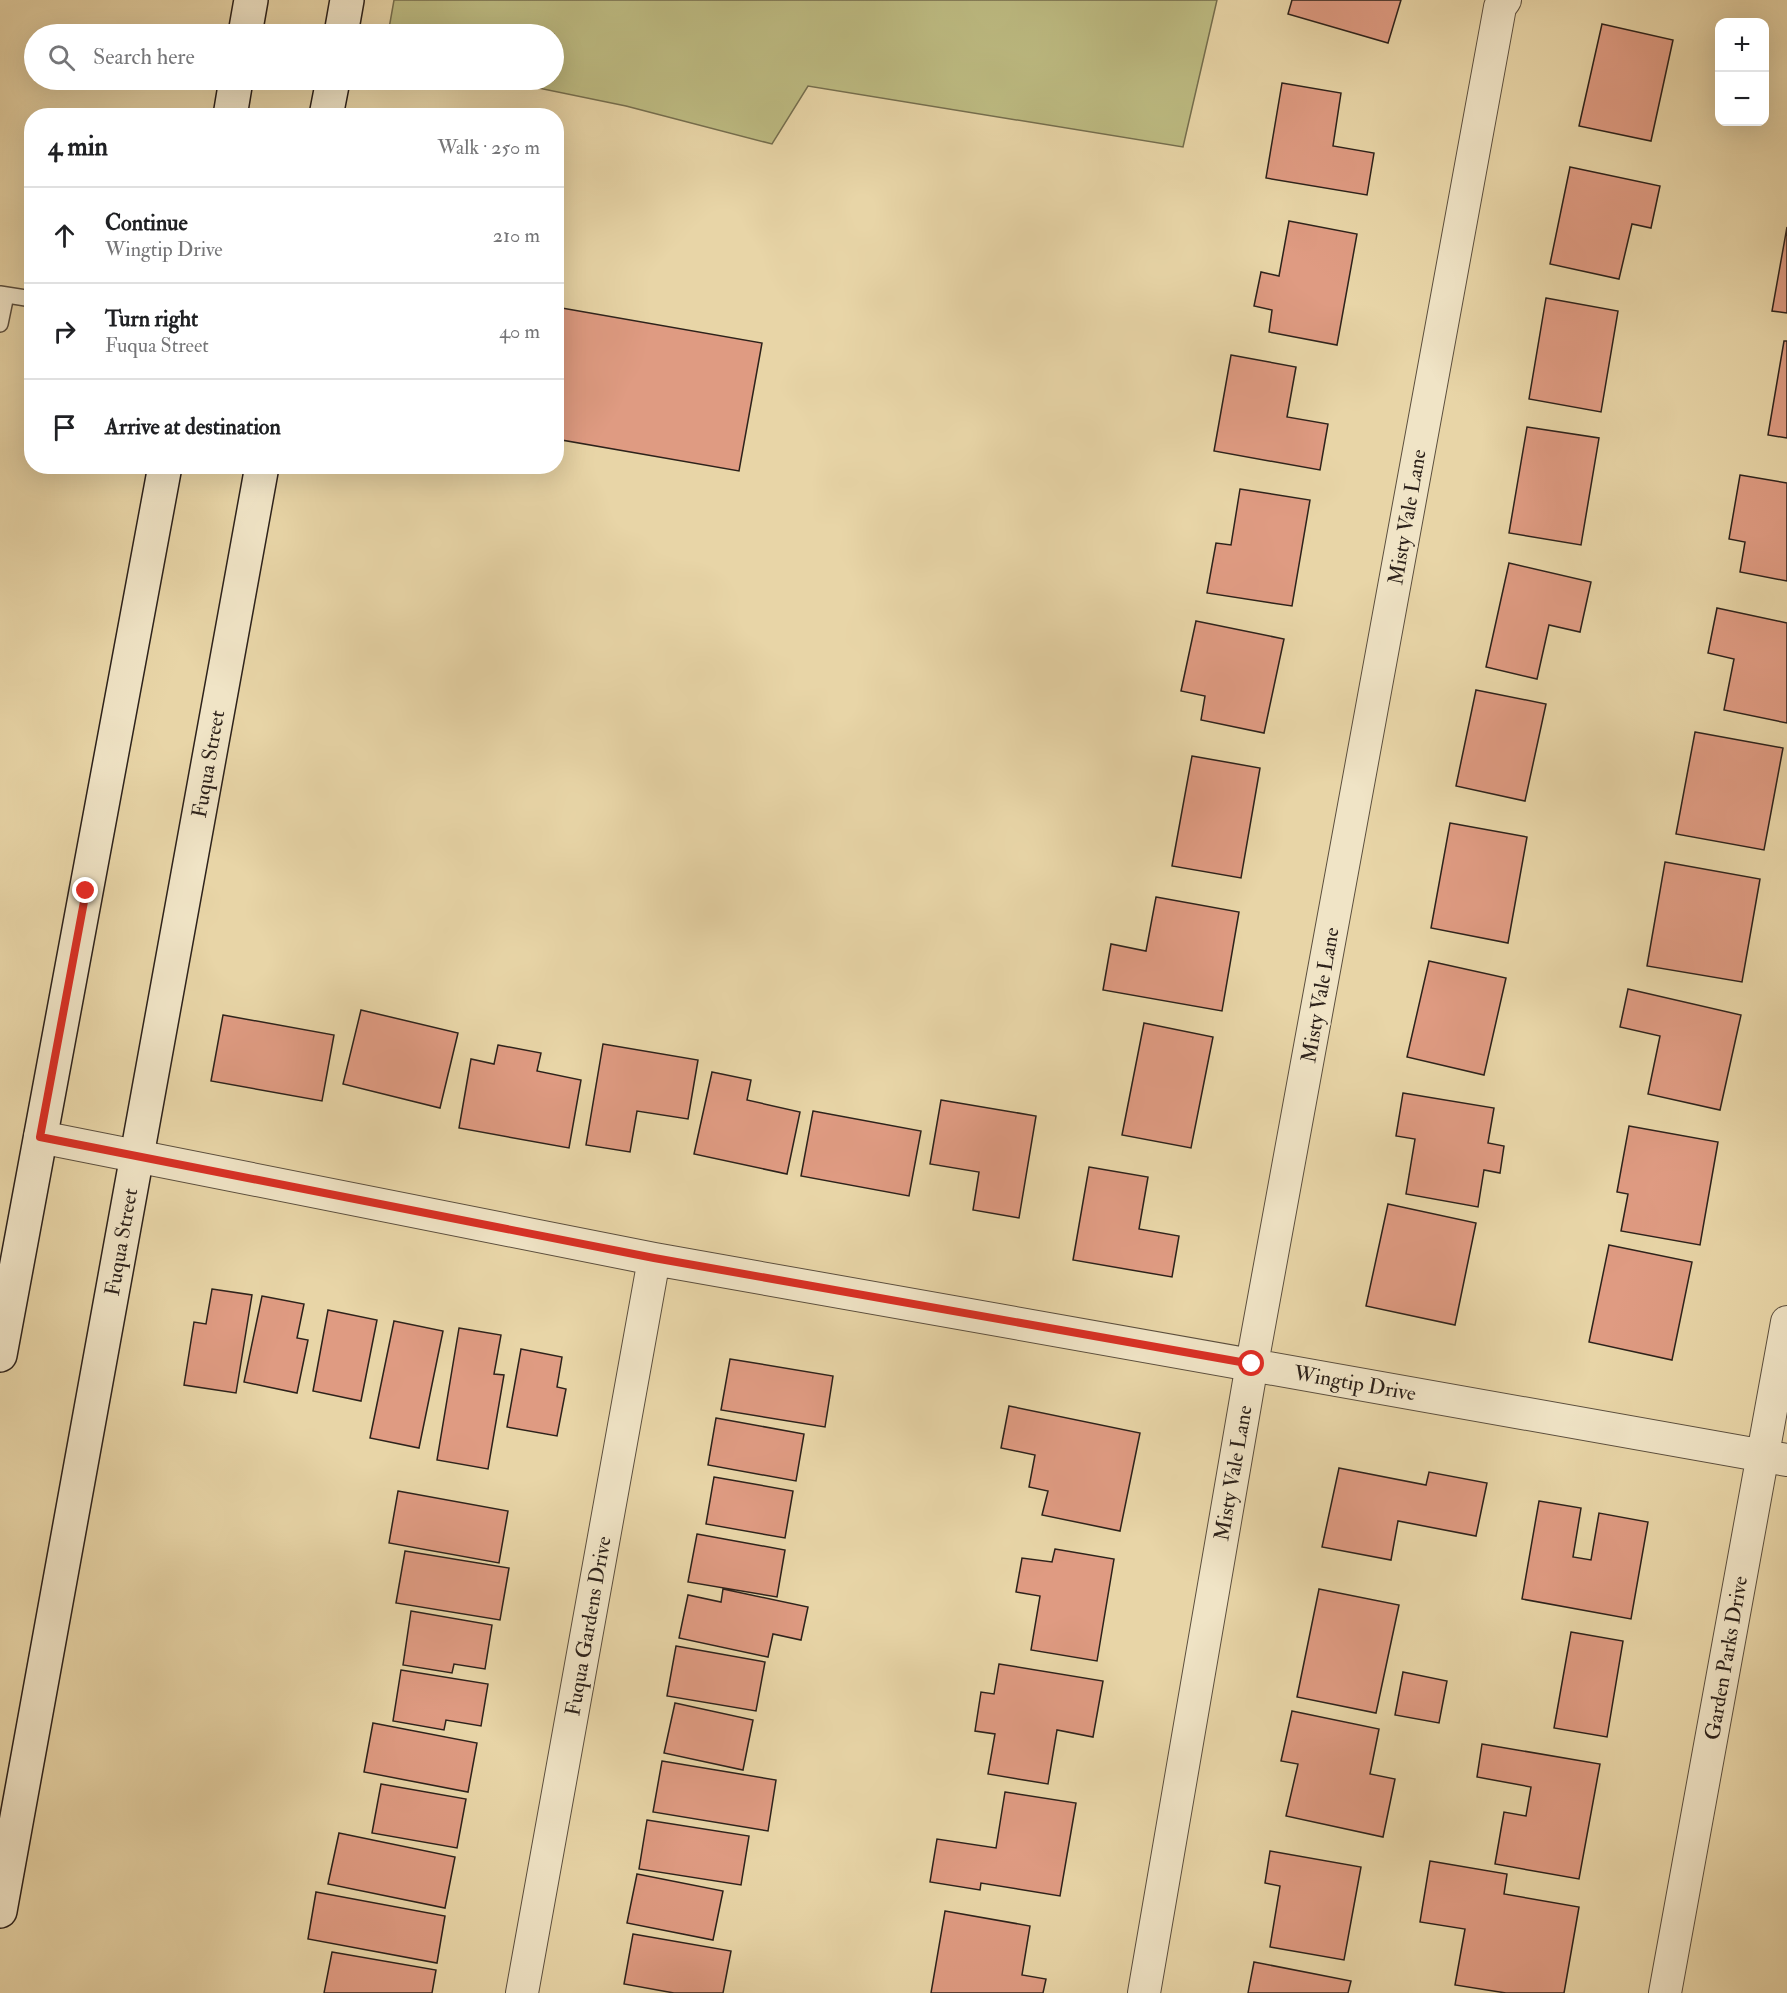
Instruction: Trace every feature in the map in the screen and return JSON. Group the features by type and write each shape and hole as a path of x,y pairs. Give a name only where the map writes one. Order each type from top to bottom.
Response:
{"main road":[{"path":"246,24 251,0"},
{"path":"343,24 347,0"},
{"path":"231,108 234,90"},
{"path":"328,108 331,90"},
{"path":"0,1355 164,474"},
{"name":"Fuqua Street","path":"2,1895 261,474"}],"street":[{"name":"Misty Vale Lane","path":"1144,1993 1252,1364 1500,7 1505,0"},
{"name":"Wingtip Drive","path":"40,1137 654,1258 1775,1458"},
{"name":"Fuqua Gardens Drive","path":"522,1993 654,1258"},
{"name":"Garden Parks Drive","path":"1665,1993 1775,1458 1787,1322"}],"lane":[{"path":"0,324 3,294 24,298"}],"shaded area":[{"path":"394,0 1217,0 1183,147 808,86 772,144 626,106 548,90 564,90 564,24 390,24"}],"building":[{"path":"1292,0 1401,0 1388,43 1288,14"},
{"path":"1602,24 1673,40 1651,141 1579,126"},
{"path":"1282,83 1341,93 1333,146 1374,153 1367,195 1266,178"},
{"path":"1570,167 1660,186 1651,228 1632,224 1619,279 1550,264"},
{"path":"1289,221 1357,234 1337,345 1269,332 1272,310 1254,306 1261,272 1279,276"},
{"path":"1787,227 1787,313 1772,311"},
{"path":"1546,298 1618,311 1601,412 1529,399"},
{"path":"564,308 762,343 739,471 564,440"},
{"path":"1784,341 1787,341 1787,438 1768,435"},
{"path":"1231,355 1296,367 1287,417 1328,424 1320,470 1214,451"},
{"path":"1527,427 1599,438 1581,545 1509,533"},
{"path":"1740,475 1787,483 1787,581 1740,572 1745,542 1729,539"},
{"path":"1240,489 1310,500 1292,606 1207,593 1216,543 1231,545"},
{"path":"1509,563 1591,582 1580,632 1549,625 1537,679 1486,667"},
{"path":"1717,608 1787,623 1787,723 1724,710 1734,659 1708,653"},
{"path":"1196,621 1284,639 1264,733 1201,720 1205,696 1181,691"},
{"path":"1476,690 1546,704 1525,801 1456,786"},
{"path":"1695,732 1783,748 1764,850 1676,834"},
{"path":"1192,756 1260,768 1241,878 1172,866"},
{"path":"1450,823 1527,837 1508,943 1431,928"},
{"path":"1665,862 1760,879 1742,982 1647,966"},
{"path":"1156,897 1239,912 1222,1011 1103,990 1111,944 1146,951"},
{"path":"1429,961 1506,978 1484,1075 1407,1057"},
{"path":"1628,989 1741,1015 1720,1110 1648,1094 1660,1036 1620,1027"},
{"path":"361,1010 458,1033 440,1108 343,1084"},
{"path":"223,1015 334,1035 322,1101 211,1081"},
{"path":"1144,1023 1213,1037 1191,1148 1122,1135"},
{"path":"603,1044 698,1060 688,1119 637,1111 630,1152 586,1145"},
{"path":"498,1045 541,1053 537,1071 581,1080 569,1148 459,1128 471,1059 494,1064"},
{"path":"712,1072 751,1080 747,1100 800,1112 787,1174 694,1154"},
{"path":"1403,1093 1494,1108 1488,1143 1504,1146 1500,1173 1484,1170 1478,1207 1406,1194 1415,1139 1396,1136"},
{"path":"941,1100 1036,1116 1019,1218 973,1210 979,1172 930,1164"},
{"path":"813,1111 921,1131 909,1196 801,1176"},
{"path":"1629,1126 1718,1142 1700,1245 1621,1231 1628,1194 1617,1192"},
{"path":"1089,1167 1148,1177 1139,1229 1179,1236 1172,1277 1073,1260"},
{"path":"1388,1204 1476,1223 1455,1325 1366,1306"},
{"path":"1609,1245 1692,1262 1672,1360 1589,1342"},
{"path":"212,1289 252,1295 236,1393 184,1385 194,1322 206,1324"},
{"path":"262,1296 304,1304 297,1338 308,1340 297,1393 244,1382"},
{"path":"328,1310 377,1320 361,1401 313,1391"},
{"path":"394,1321 443,1331 419,1448 370,1438"},
{"path":"459,1328 501,1335 494,1374 504,1375 488,1469 437,1460"},
{"path":"521,1349 562,1357 557,1387 566,1389 557,1436 507,1427"},
{"path":"730,1359 833,1376 825,1427 721,1410"},
{"path":"1009,1406 1140,1433 1120,1531 1042,1515 1048,1491 1029,1487 1035,1455 1001,1448"},
{"path":"716,1418 804,1434 796,1481 708,1465"},
{"path":"1339,1468 1426,1485 1429,1472 1487,1483 1476,1536 1398,1521 1391,1560 1322,1547"},
{"path":"714,1477 793,1491 785,1538 706,1524"},
{"path":"398,1491 508,1511 499,1563 389,1543"},
{"path":"1539,1501 1581,1508 1573,1557 1591,1560 1599,1513 1648,1522 1631,1619 1522,1599"},
{"path":"697,1534 785,1550 777,1597 688,1582"},
{"path":"1055,1549 1114,1559 1097,1661 1031,1650 1040,1596 1016,1592 1022,1558 1052,1562"},
{"path":"405,1551 509,1568 500,1620 396,1603"},
{"path":"723,1589 808,1607 801,1640 773,1634 768,1657 679,1638 688,1595 721,1602"},
{"path":"1319,1589 1399,1605 1376,1713 1297,1697"},
{"path":"411,1611 492,1625 485,1669 454,1664 452,1673 403,1665"},
{"path":"1571,1632 1623,1641 1607,1737 1554,1728"},
{"path":"676,1646 765,1662 756,1711 667,1696"},
{"path":"999,1664 1103,1681 1093,1737 1057,1730 1048,1784 988,1774 995,1734 975,1731 981,1692 994,1694"},
{"path":"401,1670 488,1684 481,1726 446,1720 444,1730 393,1721"},
{"path":"1403,1672 1447,1681 1439,1723 1395,1715"},
{"path":"675,1703 753,1720 743,1770 664,1753"},
{"path":"1292,1711 1379,1729 1370,1774 1395,1779 1383,1837 1286,1816 1298,1764 1281,1761"},
{"path":"373,1723 477,1743 468,1792 364,1772"},
{"path":"1482,1744 1600,1764 1579,1879 1495,1864 1504,1812 1526,1816 1531,1787 1477,1777"},
{"path":"662,1761 776,1780 768,1831 653,1812"},
{"path":"381,1784 466,1799 457,1848 372,1833"},
{"path":"1005,1792 1076,1803 1060,1896 981,1883 980,1890 930,1882 937,1839 996,1848"},
{"path":"647,1820 749,1836 741,1885 639,1869"},
{"path":"339,1833 455,1857 445,1908 328,1884"},
{"path":"1270,1851 1361,1867 1344,1960 1270,1947 1280,1886 1265,1883"},
{"path":"1430,1861 1507,1874 1504,1894 1579,1907 1564,1993 1506,1993 1455,1985 1465,1929 1420,1922"},
{"path":"637,1874 723,1891 713,1940 627,1923"},
{"path":"316,1892 445,1916 437,1963 308,1939"},
{"path":"945,1911 1030,1926 1022,1975 1046,1979 1043,1993 931,1993"},
{"path":"633,1934 731,1951 723,1993 674,1993 624,1984"},
{"path":"332,1952 436,1970 432,1993 324,1993"},
{"path":"1254,1962 1351,1981 1348,1993 1248,1993"}],"route":[{"path":"86,891 40,1137 654,1258 1252,1364"}]}
